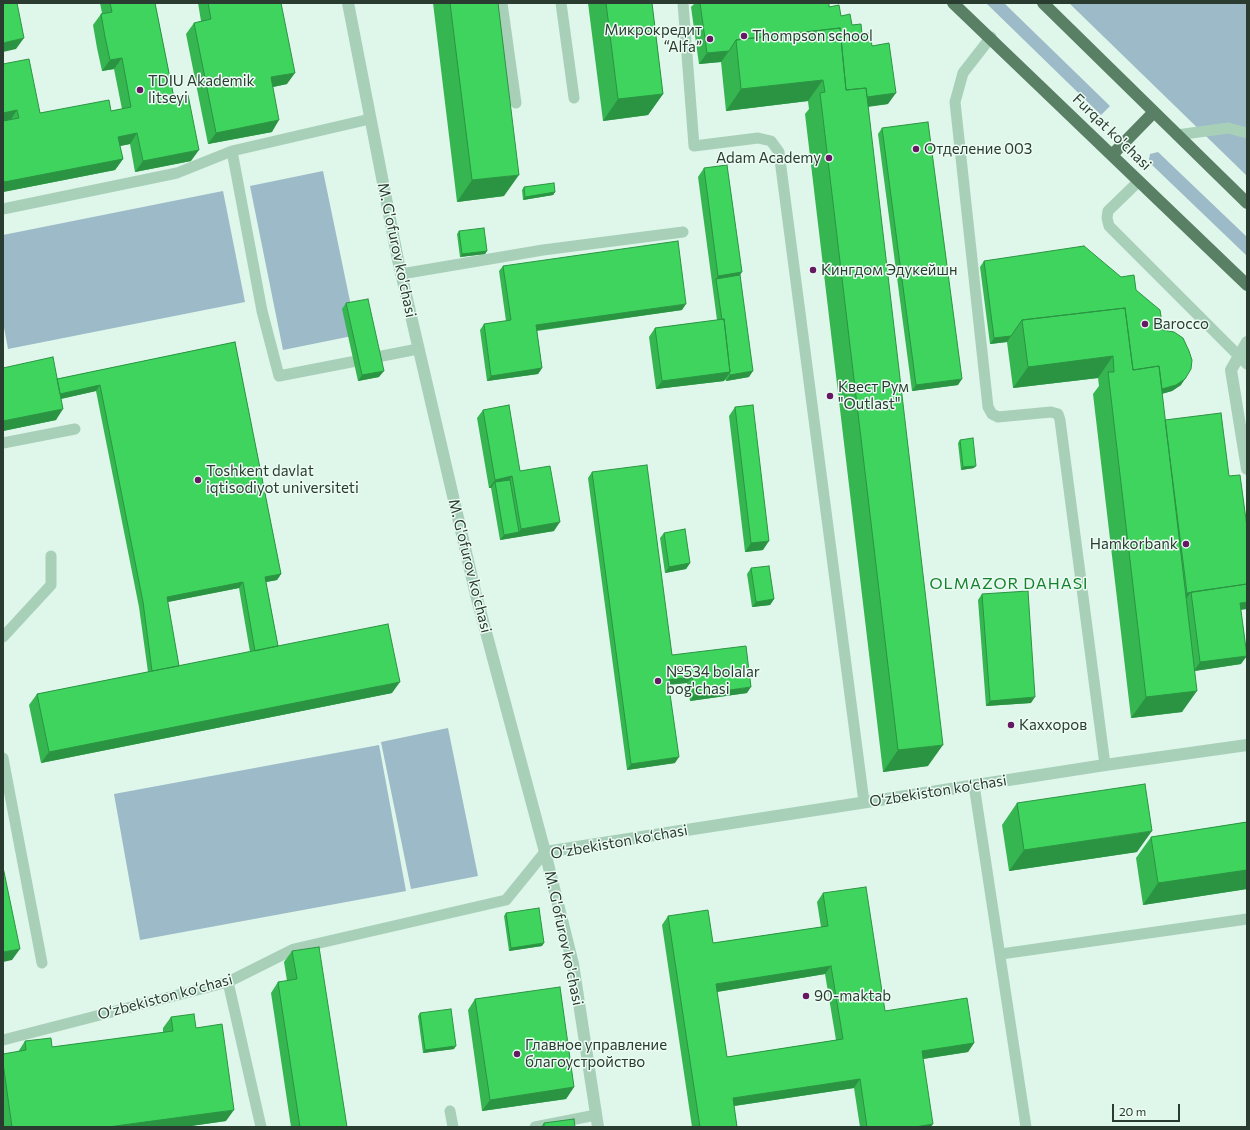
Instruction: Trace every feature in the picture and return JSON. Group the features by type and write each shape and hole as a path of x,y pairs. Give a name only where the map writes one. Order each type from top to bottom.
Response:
{"main road":[{"name":"Furqat ko'chasi","path":"953,3 1247,285"},
{"path":"1043,3 1247,203"},
{"path":"1112,155 1154,112"}],"street":[{"name":"M. G'ofurov ko'chasi","path":"348,3 401,274 418,349 476,595 545,852 573,964 598,1127"},
{"path":"1247,342 1243,360 1231,370 1247,469"},
{"name":"O‘zbekiston ko‘chasi","path":"545,852 1105,765 1247,745"}],"lane":[{"path":"502,3 516,104"},
{"path":"561,3 574,98"},
{"path":"683,3 694,146 758,138 771,141 779,152 864,802"},
{"path":"990,37 963,73 956,102 988,407 992,414 998,417 1051,412 1058,414 1060,420 1105,765"},
{"path":"3,209 177,173 232,151 370,120"},
{"path":"1177,134 1228,128 1247,133"},
{"path":"232,151 262,311 279,376 418,349"},
{"path":"1139,181 1108,211 1107,218 1109,226 1243,360"},
{"path":"401,274 543,250 683,232"},
{"path":"3,443 75,429"},
{"path":"3,637 51,585 51,556"},
{"path":"3,758 42,963"},
{"path":"974,785 1001,954 1026,1127"},
{"name":"O‘zbekiston ko‘chasi","path":"3,1040 228,982 294,949 506,900 545,852"},
{"path":"1001,954 1247,919"},
{"path":"228,982 261,1127"},
{"path":"450,1112 453,1127"},
{"path":"535,1127 596,1114"}],"shaded area":[{"path":"986,3 1004,3 1110,106 1101,115"},
{"path":"1069,3 1247,3 1247,176"},
{"path":"1158,152 1247,237 1247,256 1151,164 1149,159 1150,154"},
{"path":"323,171 357,335 283,350 250,186"},
{"path":"223,191 245,302 8,349 3,322 3,235"},
{"path":"448,728 478,876 411,889 381,742"},
{"path":"379,745 406,891 140,940 114,794"}],"building":[{"path":"3,3 17,3 24,38 3,43"},
{"name":"TDIU Akademik litseyi","path":"110,3 155,3 174,98 188,95 199,150 143,161 137,133 118,137 123,159 4,182 3,121 19,118 17,110 3,113 3,64 29,59 40,113 109,100 111,111 131,107 122,58 110,60 105,37 101,14 112,12"},
{"path":"208,3 281,3 295,73 271,77 279,120 216,133 194,23 211,19"},
{"path":"450,3 498,3 519,175 472,180"},
{"path":"606,3 652,3 663,94 618,99"},
{"path":"700,3 829,3 829,7 839,5 841,16 850,14 852,25 861,24 862,34 870,33 872,46 889,43 896,93 867,97 866,88 846,90 840,28 736,40 729,51 707,53"},
{"path":"840,28 846,90 866,88 943,745 898,750 820,93 825,92 823,80 741,89 736,40"},
{"path":"928,122 962,379 916,385 882,128"},
{"path":"727,165 742,272 718,276 704,168"},
{"path":"554,183 555,192 525,197 524,187"},
{"path":"484,228 487,251 462,254 459,231"},
{"path":"678,241 686,304 536,325 542,368 491,376 484,324 511,320 503,266"},
{"path":"1084,246 1121,277 1134,275 1136,290 1160,310 1163,330 1174,332 1183,338 1192,360 1191,369 1185,379 1176,385 1162,389 1159,366 1133,370 1125,308 1022,320 1011,336 994,338 984,261"},
{"path":"740,275 753,371 730,375 724,319 722,320 716,279"},
{"path":"368,299 384,371 362,375 346,303"},
{"path":"1125,308 1133,370 1159,366 1197,691 1146,697 1108,372 1114,372 1113,356 1028,367 1022,320"},
{"path":"724,319 730,372 662,381 655,328"},
{"path":"235,342 281,574 265,577 278,646 255,651 243,582 167,597 179,666 152,671 143,602 100,385 60,394 57,379"},
{"path":"53,357 63,409 3,421 3,368"},
{"path":"509,405 520,471 550,466 560,522 521,529 512,476 495,480 483,410"},
{"path":"753,405 769,541 751,543 735,407"},
{"path":"1221,413 1229,476 1240,475 1247,527 1247,584 1187,593 1165,420"},
{"path":"973,438 976,466 963,467 960,440"},
{"path":"647,465 672,655 746,646 751,687 694,695 692,677 668,680 679,757 631,764 592,472"},
{"path":"510,480 519,532 504,535 495,482"},
{"path":"685,529 690,563 669,567 664,533"},
{"path":"769,566 774,599 756,602 751,568"},
{"path":"1247,584 1247,602 1240,603 1247,656 1200,662 1191,592"},
{"path":"1028,591 1035,697 990,701 982,594"},
{"path":"388,624 400,682 49,752 37,694"},
{"path":"1145,784 1152,831 1024,850 1017,803"},
{"path":"1247,822 1247,870 1158,883 1151,837"},
{"path":"3,867 20,949 3,952"},
{"path":"866,887 885,1011 967,998 974,1043 922,1051 933,1124 915,1127 867,1127 860,1079 733,1098 737,1127 700,1127 668,916 708,910 713,943 828,926 823,893","holes":["831,966 843,1039 727,1057 716,984"]},
{"path":"539,908 544,943 511,948 506,913"},
{"path":"319,947 347,1127 300,1127 278,982 297,979 292,951"},
{"name":"Главное управление благоустройство","path":"560,987 574,1087 490,1100 475,999"},
{"path":"451,1009 456,1046 425,1050 420,1013"},
{"path":"194,1014 196,1028 222,1024 234,1110 108,1127 12,1127 3,1054 26,1050 25,1041 51,1038 52,1047 173,1031 171,1017"},
{"path":"574,1119 575,1127 544,1127 544,1123"}],"place":[{"name":"Thompson school","path":"744,36"},
{"name":"Микрокредит “Alfa”","path":"710,39"},
{"name":"TDIU Akademik litseyi","path":"140,90"},
{"name":"Отделение 003","path":"916,149"},
{"name":"Adam Academy","path":"829,158"},
{"name":"Кингдом Эдукейшн","path":"813,270"},
{"name":"Barocco","path":"1145,324"},
{"name":"Квест Рум \"Outlast\"","path":"830,396"},
{"name":"Toshkent davlat iqtisodiyot universiteti","path":"198,480"},
{"name":"Hamkorbank","path":"1186,544"},
{"name":"№534 bolalar bog'chasi","path":"658,681"},
{"name":"Каххоров","path":"1011,725"},
{"name":"90-maktab","path":"806,996"},
{"name":"Главное управление благоустройство","path":"517,1054"}],"district":[{"name":"OLMAZOR DAHASI","path":"1009,584"}]}
